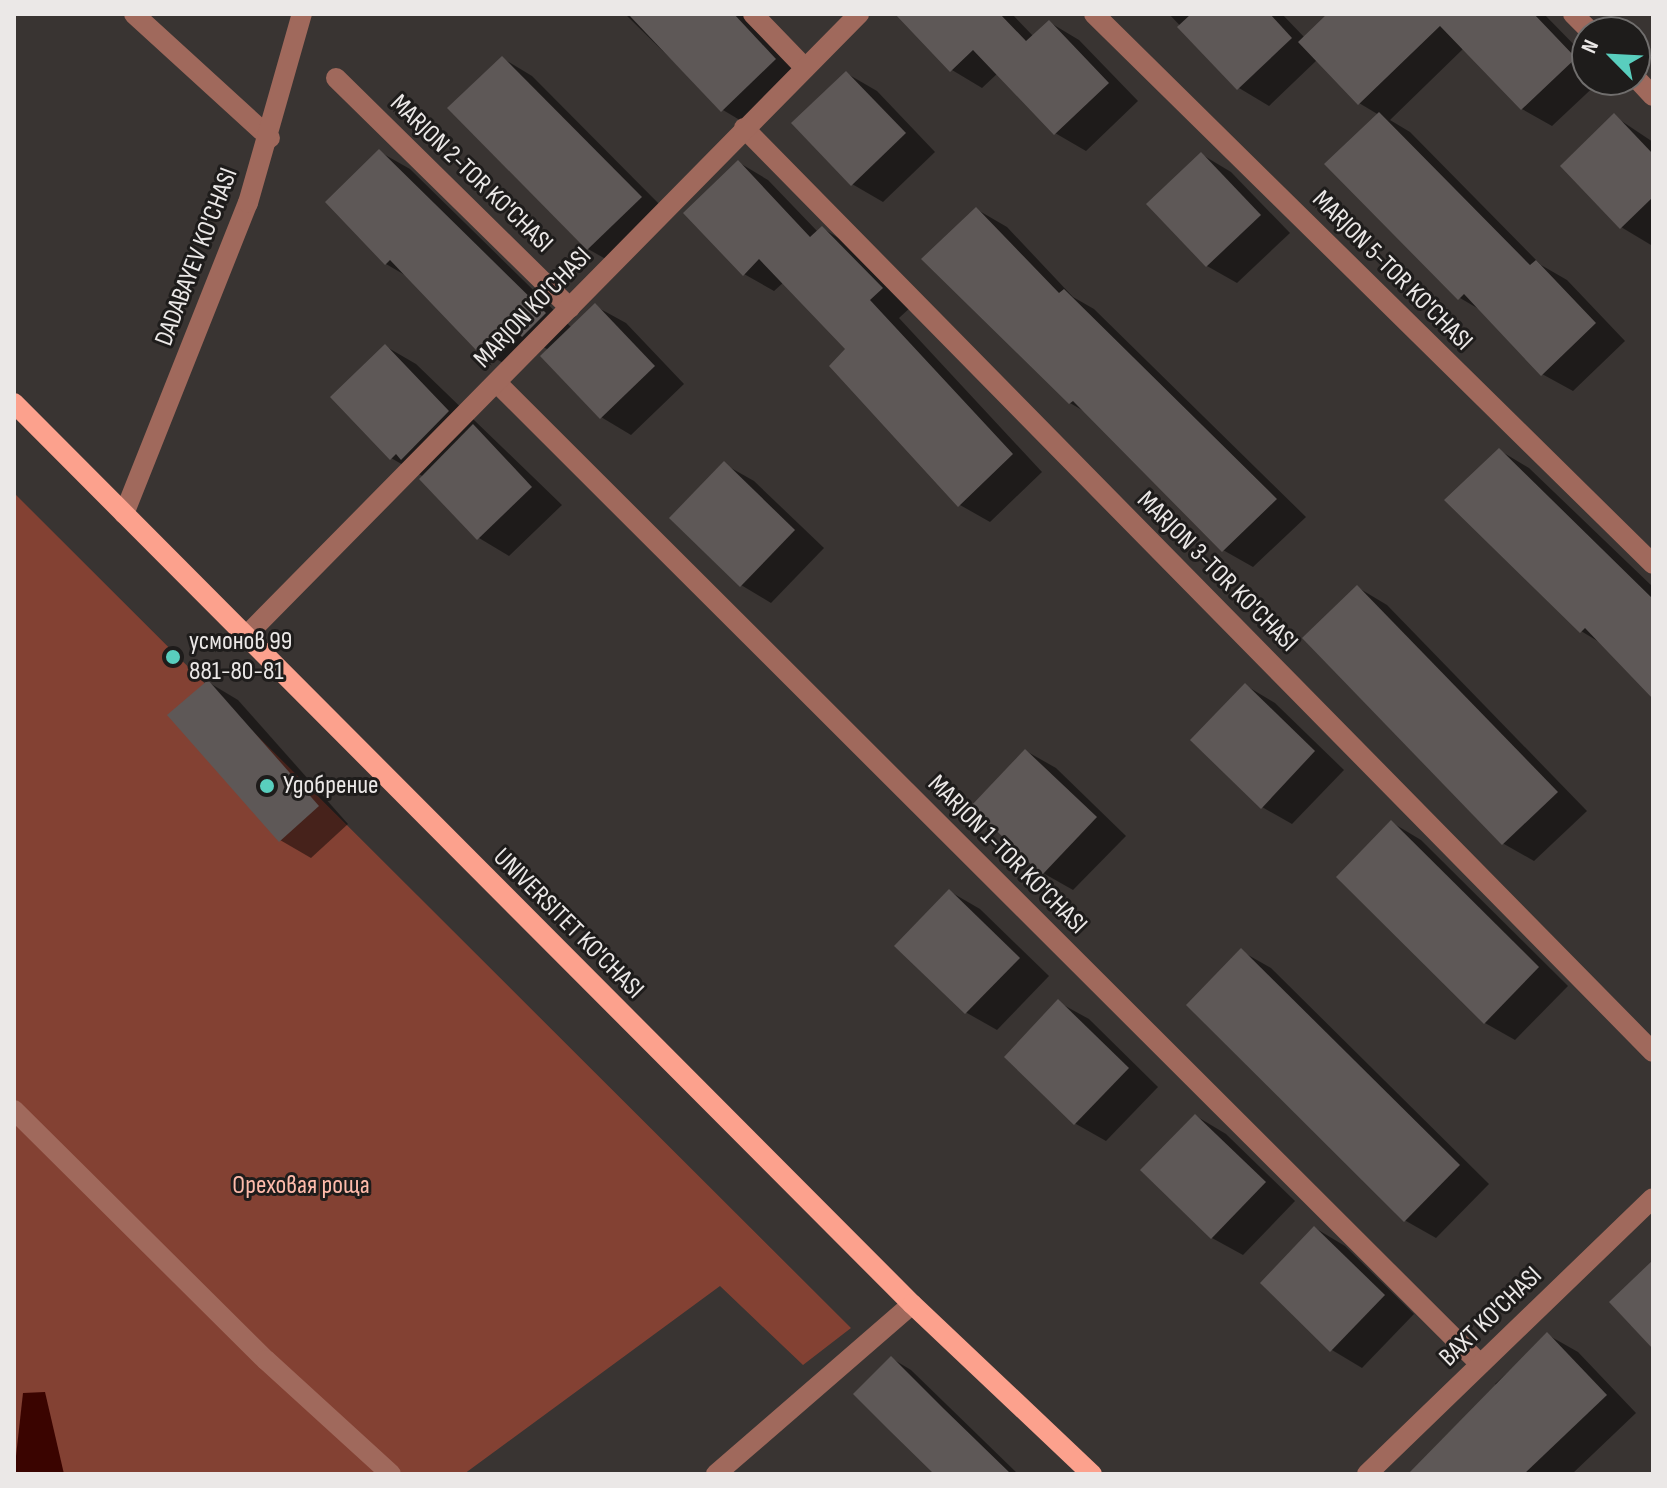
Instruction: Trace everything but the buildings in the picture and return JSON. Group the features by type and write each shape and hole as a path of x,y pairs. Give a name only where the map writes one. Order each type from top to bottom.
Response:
{"main road":[{"name":"UNIVERSITET KO'CHASI","path":"14,403 912,1304 1092,1474"}],"street":[{"path":"134,14 270,138"},
{"name":"DADABAYEV KO'CHASI","path":"124,514 270,138 302,14"},
{"path":"753,14 805,68"},
{"name":"MARJON KO'CHASI","path":"245,637 859,14"},
{"name":"MARJON 5-TOR KO'CHASI","path":"1094,14 1653,564"},
{"name":"MARJON 2-TOR KO'CHASI","path":"336,78 570,308"},
{"name":"MARJON 3-TOR KO'CHASI","path":"744,128 1653,1052"},
{"name":"MARJON 1-TOR KO'CHASI","path":"497,383 1480,1364"},
{"path":"14,1110 266,1360 391,1474"},
{"name":"BAXT KO'CHASI","path":"1367,1474 1653,1198"},
{"path":"716,1474 912,1304"}],"green space":[{"name":"Ореховая роща","path":"14,493 851,1328 803,1365 720,1286 464,1474 14,1474"}],"shaded area":[{"path":"45,1392 64,1474 14,1474 23,1393"}],"place":[{"name":"усмонов 99 881-80-81","path":"173,657"},
{"name":"Удобрение","path":"267,786"}]}
